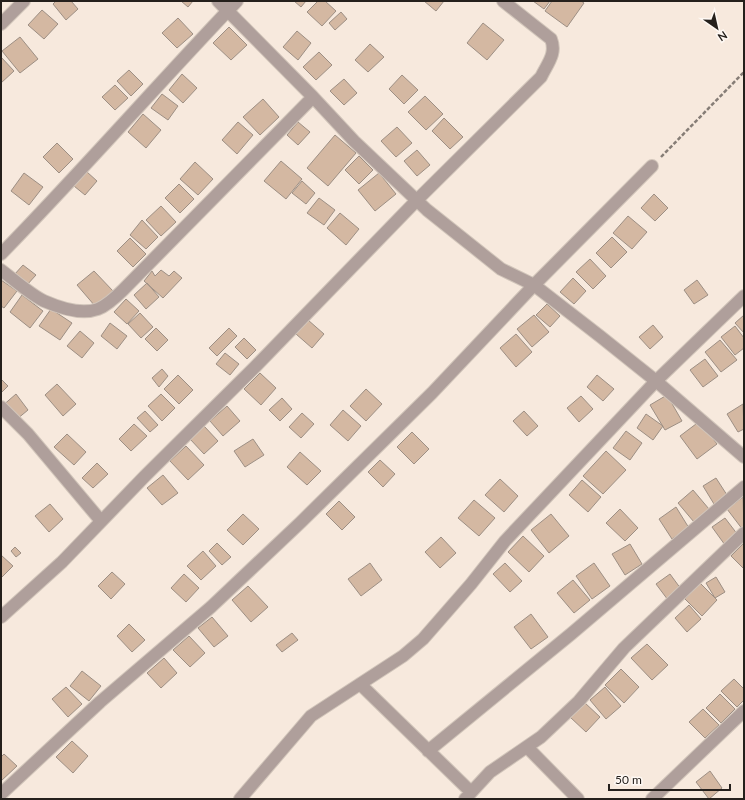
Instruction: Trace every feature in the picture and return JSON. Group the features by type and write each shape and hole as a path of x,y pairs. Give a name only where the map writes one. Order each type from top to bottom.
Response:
{"street":[{"path":"1,24 24,1"},
{"path":"218,1 313,96 354,141 427,210 501,269 534,285 656,381 744,457"},
{"path":"1,254 43,211 237,1"},
{"path":"1,617 62,562 145,476 254,368 417,200 541,77 553,53 554,47 551,39 503,1"},
{"path":"1,270 44,301 74,311 87,311 98,308 110,302 313,96"},
{"path":"1,794 100,702 211,607 301,522 432,393 534,285 652,166"},
{"path":"240,799 311,716 403,656 423,639 471,584 505,541 656,381 744,296"},
{"path":"1,407 28,434 101,521"},
{"path":"428,751 571,634 744,487"},
{"path":"360,684 428,751 468,796 490,772 541,737 579,701 624,648 744,533"},
{"path":"652,799 744,710"},
{"path":"527,747 578,799"}],"path":[{"path":"652,166 744,72"}],"building":[{"path":"56,1 71,1 78,9 66,20 53,4"},
{"path":"181,1 193,1 188,7"},
{"path":"294,1 306,1 301,7"},
{"path":"318,1 325,1 336,11 322,26 307,12"},
{"path":"424,1 444,1 436,11"},
{"path":"533,1 550,1 544,9"},
{"path":"552,1 581,1 584,3 567,27 545,11"},
{"path":"42,10 58,24 44,39 28,25"},
{"path":"341,12 347,19 335,30 329,23"},
{"path":"178,18 193,34 177,48 162,33"},
{"path":"483,23 504,40 487,60 467,43"},
{"path":"229,27 247,45 231,60 213,43"},
{"path":"297,31 311,43 298,60 283,47"},
{"path":"20,37 38,59 20,73 2,51"},
{"path":"370,44 384,57 368,72 355,60"},
{"path":"319,52 332,65 316,80 303,67"},
{"path":"1,57 14,71 1,83"},
{"path":"129,70 143,84 131,96 117,81"},
{"path":"182,74 197,88 183,103 169,90"},
{"path":"402,75 418,90 404,104 389,89"},
{"path":"344,79 357,93 344,105 330,91"},
{"path":"115,85 128,98 115,110 102,97"},
{"path":"162,94 178,106 168,120 151,108"},
{"path":"425,96 443,114 426,130 408,112"},
{"path":"263,99 279,117 260,135 243,117"},
{"path":"143,114 161,130 146,148 128,132"},
{"path":"444,118 463,137 450,149 432,131"},
{"path":"238,122 253,135 237,154 222,140"},
{"path":"298,122 310,132 298,145 287,135"},
{"path":"397,127 412,143 396,157 381,141"},
{"path":"335,135 356,153 328,186 307,168"},
{"path":"57,143 73,159 59,173 43,157"},
{"path":"417,150 430,165 417,176 404,161"},
{"path":"359,156 373,170 359,184 345,170"},
{"path":"281,161 302,179 286,199 264,181"},
{"path":"195,162 213,179 198,195 180,179"},
{"path":"87,172 97,181 85,195 74,186"},
{"path":"24,173 43,187 29,205 11,191"},
{"path":"379,173 396,194 375,211 358,190"},
{"path":"302,181 315,193 306,204 292,193"},
{"path":"179,184 194,199 180,213 165,198"},
{"path":"654,194 668,208 655,221 641,208"},
{"path":"319,198 335,210 324,225 307,213"},
{"path":"161,206 176,222 161,236 146,220"},
{"path":"340,213 359,229 346,245 327,228"},
{"path":"628,216 647,232 632,249 613,233"},
{"path":"142,220 158,237 146,249 130,235"},
{"path":"612,237 627,252 611,268 596,253"},
{"path":"130,238 146,254 133,267 117,251"},
{"path":"590,259 606,276 593,289 576,272"},
{"path":"23,265 36,275 26,286 14,275"},
{"path":"161,270 169,276 174,271 182,278 163,298 144,281 152,271 155,276"},
{"path":"94,271 113,291 95,306 77,285"},
{"path":"573,278 586,291 574,304 560,292"},
{"path":"1,280 17,291 4,308 1,306"},
{"path":"697,280 708,295 694,304 684,290"},
{"path":"147,283 159,297 146,309 134,295"},
{"path":"22,295 43,311 30,328 10,312"},
{"path":"126,299 139,311 127,324 114,312"},
{"path":"547,304 560,316 550,327 536,315"},
{"path":"51,309 72,323 60,340 39,326"},
{"path":"140,313 153,327 141,338 128,324"},
{"path":"534,315 549,332 532,347 517,329"},
{"path":"744,315 744,333 735,323"},
{"path":"308,320 324,334 312,348 296,334"},
{"path":"110,323 127,336 117,349 101,336"},
{"path":"653,325 663,337 650,349 639,337"},
{"path":"735,326 744,338 744,348 735,355 721,337"},
{"path":"156,328 168,340 157,351 145,339"},
{"path":"229,328 237,336 217,356 209,348"},
{"path":"80,331 94,343 82,358 67,346"},
{"path":"516,334 532,352 516,367 500,348"},
{"path":"244,338 256,350 247,359 235,347"},
{"path":"720,340 737,360 721,372 705,352"},
{"path":"225,353 239,364 230,375 216,364"},
{"path":"705,359 718,376 703,387 690,370"},
{"path":"162,369 168,376 159,387 152,378"},
{"path":"260,373 276,388 261,405 244,389"},
{"path":"178,375 193,390 179,404 164,389"},
{"path":"597,375 614,389 603,401 587,387"},
{"path":"1,379 8,386 1,393"},
{"path":"57,384 76,404 63,416 45,395"},
{"path":"366,389 382,404 366,421 350,406"},
{"path":"16,394 28,410 11,424 1,407"},
{"path":"161,394 175,408 162,421 148,406"},
{"path":"667,395 682,421 665,430 650,405"},
{"path":"581,396 593,409 579,422 567,408"},
{"path":"282,398 292,409 280,421 269,410"},
{"path":"743,404 744,429 738,432 727,414"},
{"path":"227,406 240,421 223,436 210,421"},
{"path":"343,410 361,426 348,441 330,425"},
{"path":"145,411 158,425 150,432 137,418"},
{"path":"524,411 538,426 527,436 513,421"},
{"path":"302,413 314,424 301,438 289,427"},
{"path":"646,414 663,426 653,440 637,428"},
{"path":"700,421 717,444 697,459 680,436"},
{"path":"134,424 147,436 131,451 119,439"},
{"path":"204,426 218,441 204,454 190,439"},
{"path":"626,431 642,443 630,460 613,448"},
{"path":"412,432 429,449 414,464 397,447"},
{"path":"67,434 86,452 74,465 54,447"},
{"path":"253,439 264,455 245,467 234,451"},
{"path":"186,446 204,465 188,480 170,461"},
{"path":"606,451 626,470 603,494 583,476"},
{"path":"300,452 321,471 307,485 287,467"},
{"path":"380,460 395,474 383,487 368,472"},
{"path":"97,463 108,474 93,488 82,478"},
{"path":"163,475 178,493 162,505 147,488"},
{"path":"716,478 727,495 714,504 703,486"},
{"path":"500,479 518,496 504,512 485,495"},
{"path":"582,480 601,497 588,512 569,495"},
{"path":"693,490 709,509 694,522 678,503"},
{"path":"743,497 744,529 743,530 727,509"},
{"path":"474,500 495,518 479,536 458,518"},
{"path":"339,501 355,517 342,530 326,514"},
{"path":"50,504 63,519 49,532 35,516"},
{"path":"676,507 689,528 672,539 659,519"},
{"path":"620,509 638,528 625,541 606,523"},
{"path":"243,514 259,529 243,545 227,530"},
{"path":"551,514 569,536 549,553 531,530"},
{"path":"725,518 738,535 725,545 712,527"},
{"path":"523,536 544,556 529,572 508,552"},
{"path":"441,537 456,553 440,568 425,552"},
{"path":"217,543 231,557 222,565 209,551"},
{"path":"744,543 744,569 731,556"},
{"path":"630,544 642,564 625,575 612,554"},
{"path":"15,547 21,553 16,557 11,551"},
{"path":"203,551 216,566 201,580 187,566"},
{"path":"1,555 13,566 2,577 1,576"},
{"path":"370,563 382,580 361,596 348,579"},
{"path":"505,563 522,581 510,592 493,574"},
{"path":"594,563 610,586 592,599 576,576"},
{"path":"112,572 125,584 111,599 98,586"},
{"path":"184,574 199,588 186,602 171,588"},
{"path":"670,574 681,589 668,600 656,584"},
{"path":"716,577 725,592 715,598 706,583"},
{"path":"573,580 590,600 574,613 557,593"},
{"path":"700,583 717,600 702,616 685,599"},
{"path":"248,586 268,607 251,622 232,600"},
{"path":"689,605 701,619 687,632 675,618"},
{"path":"531,614 548,637 531,649 514,627"},
{"path":"212,617 228,636 214,647 198,628"},
{"path":"129,624 145,640 132,652 117,636"},
{"path":"292,633 298,640 282,652 276,645"},
{"path":"189,636 205,653 190,667 173,650"},
{"path":"647,644 668,665 652,680 631,658"},
{"path":"164,658 177,673 161,688 147,673"},
{"path":"621,669 639,687 624,703 605,685"},
{"path":"82,671 101,686 89,701 70,686"},
{"path":"734,679 744,689 744,700 737,707 721,691"},
{"path":"66,687 82,704 68,717 52,699"},
{"path":"605,687 621,706 606,719 590,700"},
{"path":"720,694 735,709 721,723 706,708"},
{"path":"584,702 600,717 586,732 570,717"},
{"path":"703,709 719,725 705,738 689,722"},
{"path":"72,741 88,756 73,773 56,757"},
{"path":"4,754 17,766 1,781 1,757"},
{"path":"710,771 722,788 709,799 696,782"}]}
